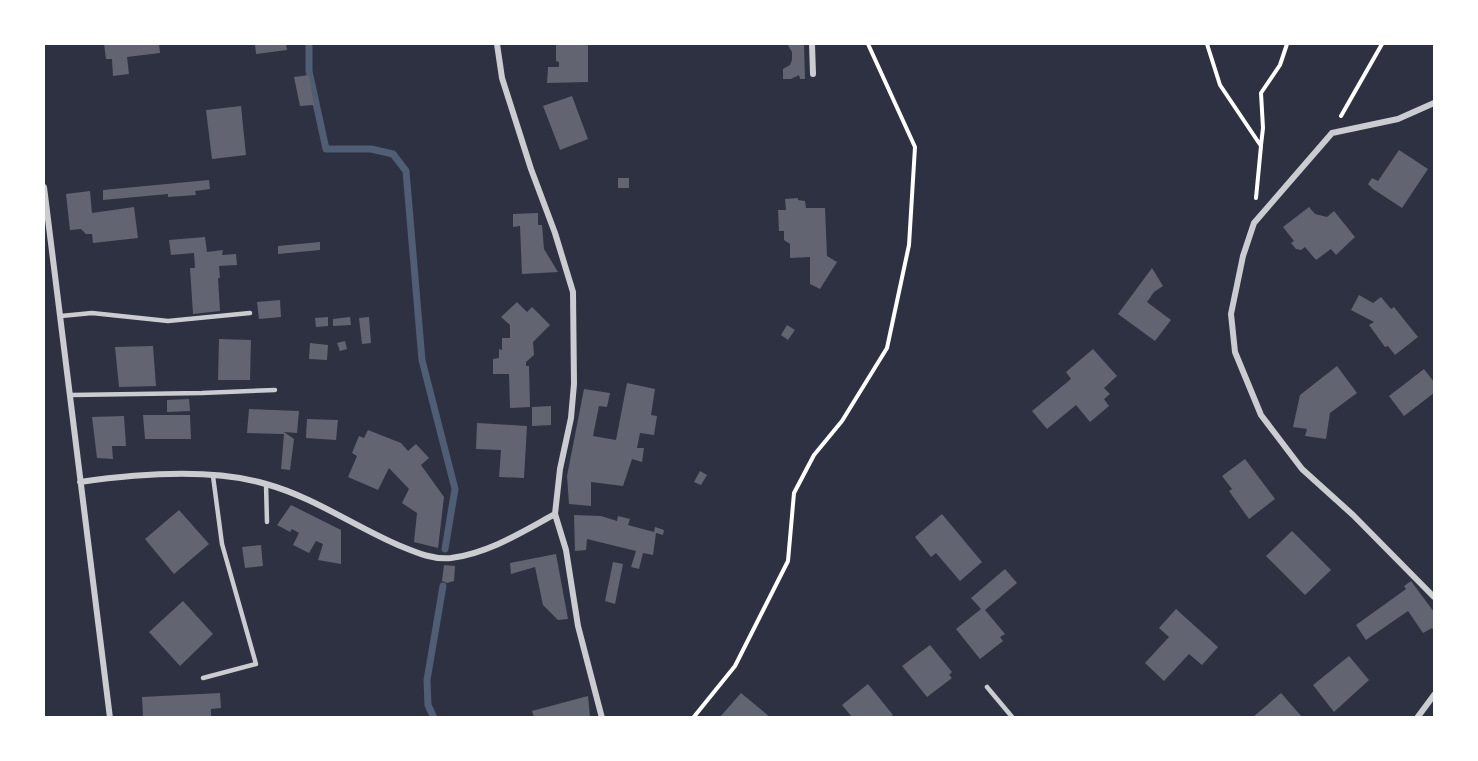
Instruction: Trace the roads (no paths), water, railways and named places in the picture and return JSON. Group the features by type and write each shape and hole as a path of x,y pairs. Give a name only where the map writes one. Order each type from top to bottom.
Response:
{"street":[{"path":"497,44 502,78 573,292 573,395 555,514 566,550 578,626 602,717"},
{"path":"812,44 813,74"},
{"path":"1434,103 1398,119 1332,133 1254,223 1243,256 1231,314 1235,352 1261,415 1302,469 1353,515 1434,597"},
{"path":"44,187 110,717"},
{"path":"80,482 134,474 238,477 266,484 310,501 384,539 424,555 448,558 484,550 555,514"},
{"path":"1417,717 1434,695"}],"lane":[{"path":"61,316 92,313 168,321 250,313"},
{"path":"71,395 275,390"},
{"path":"203,678 256,664 222,544 213,476"},
{"path":"266,484 267,522"},
{"path":"987,687 1013,717"}],"waterway":[{"path":"309,44 309,71 326,149 371,149 393,154 406,171 422,360 455,489 445,549"},
{"path":"434,718 428,705 427,680 443,586"}]}
